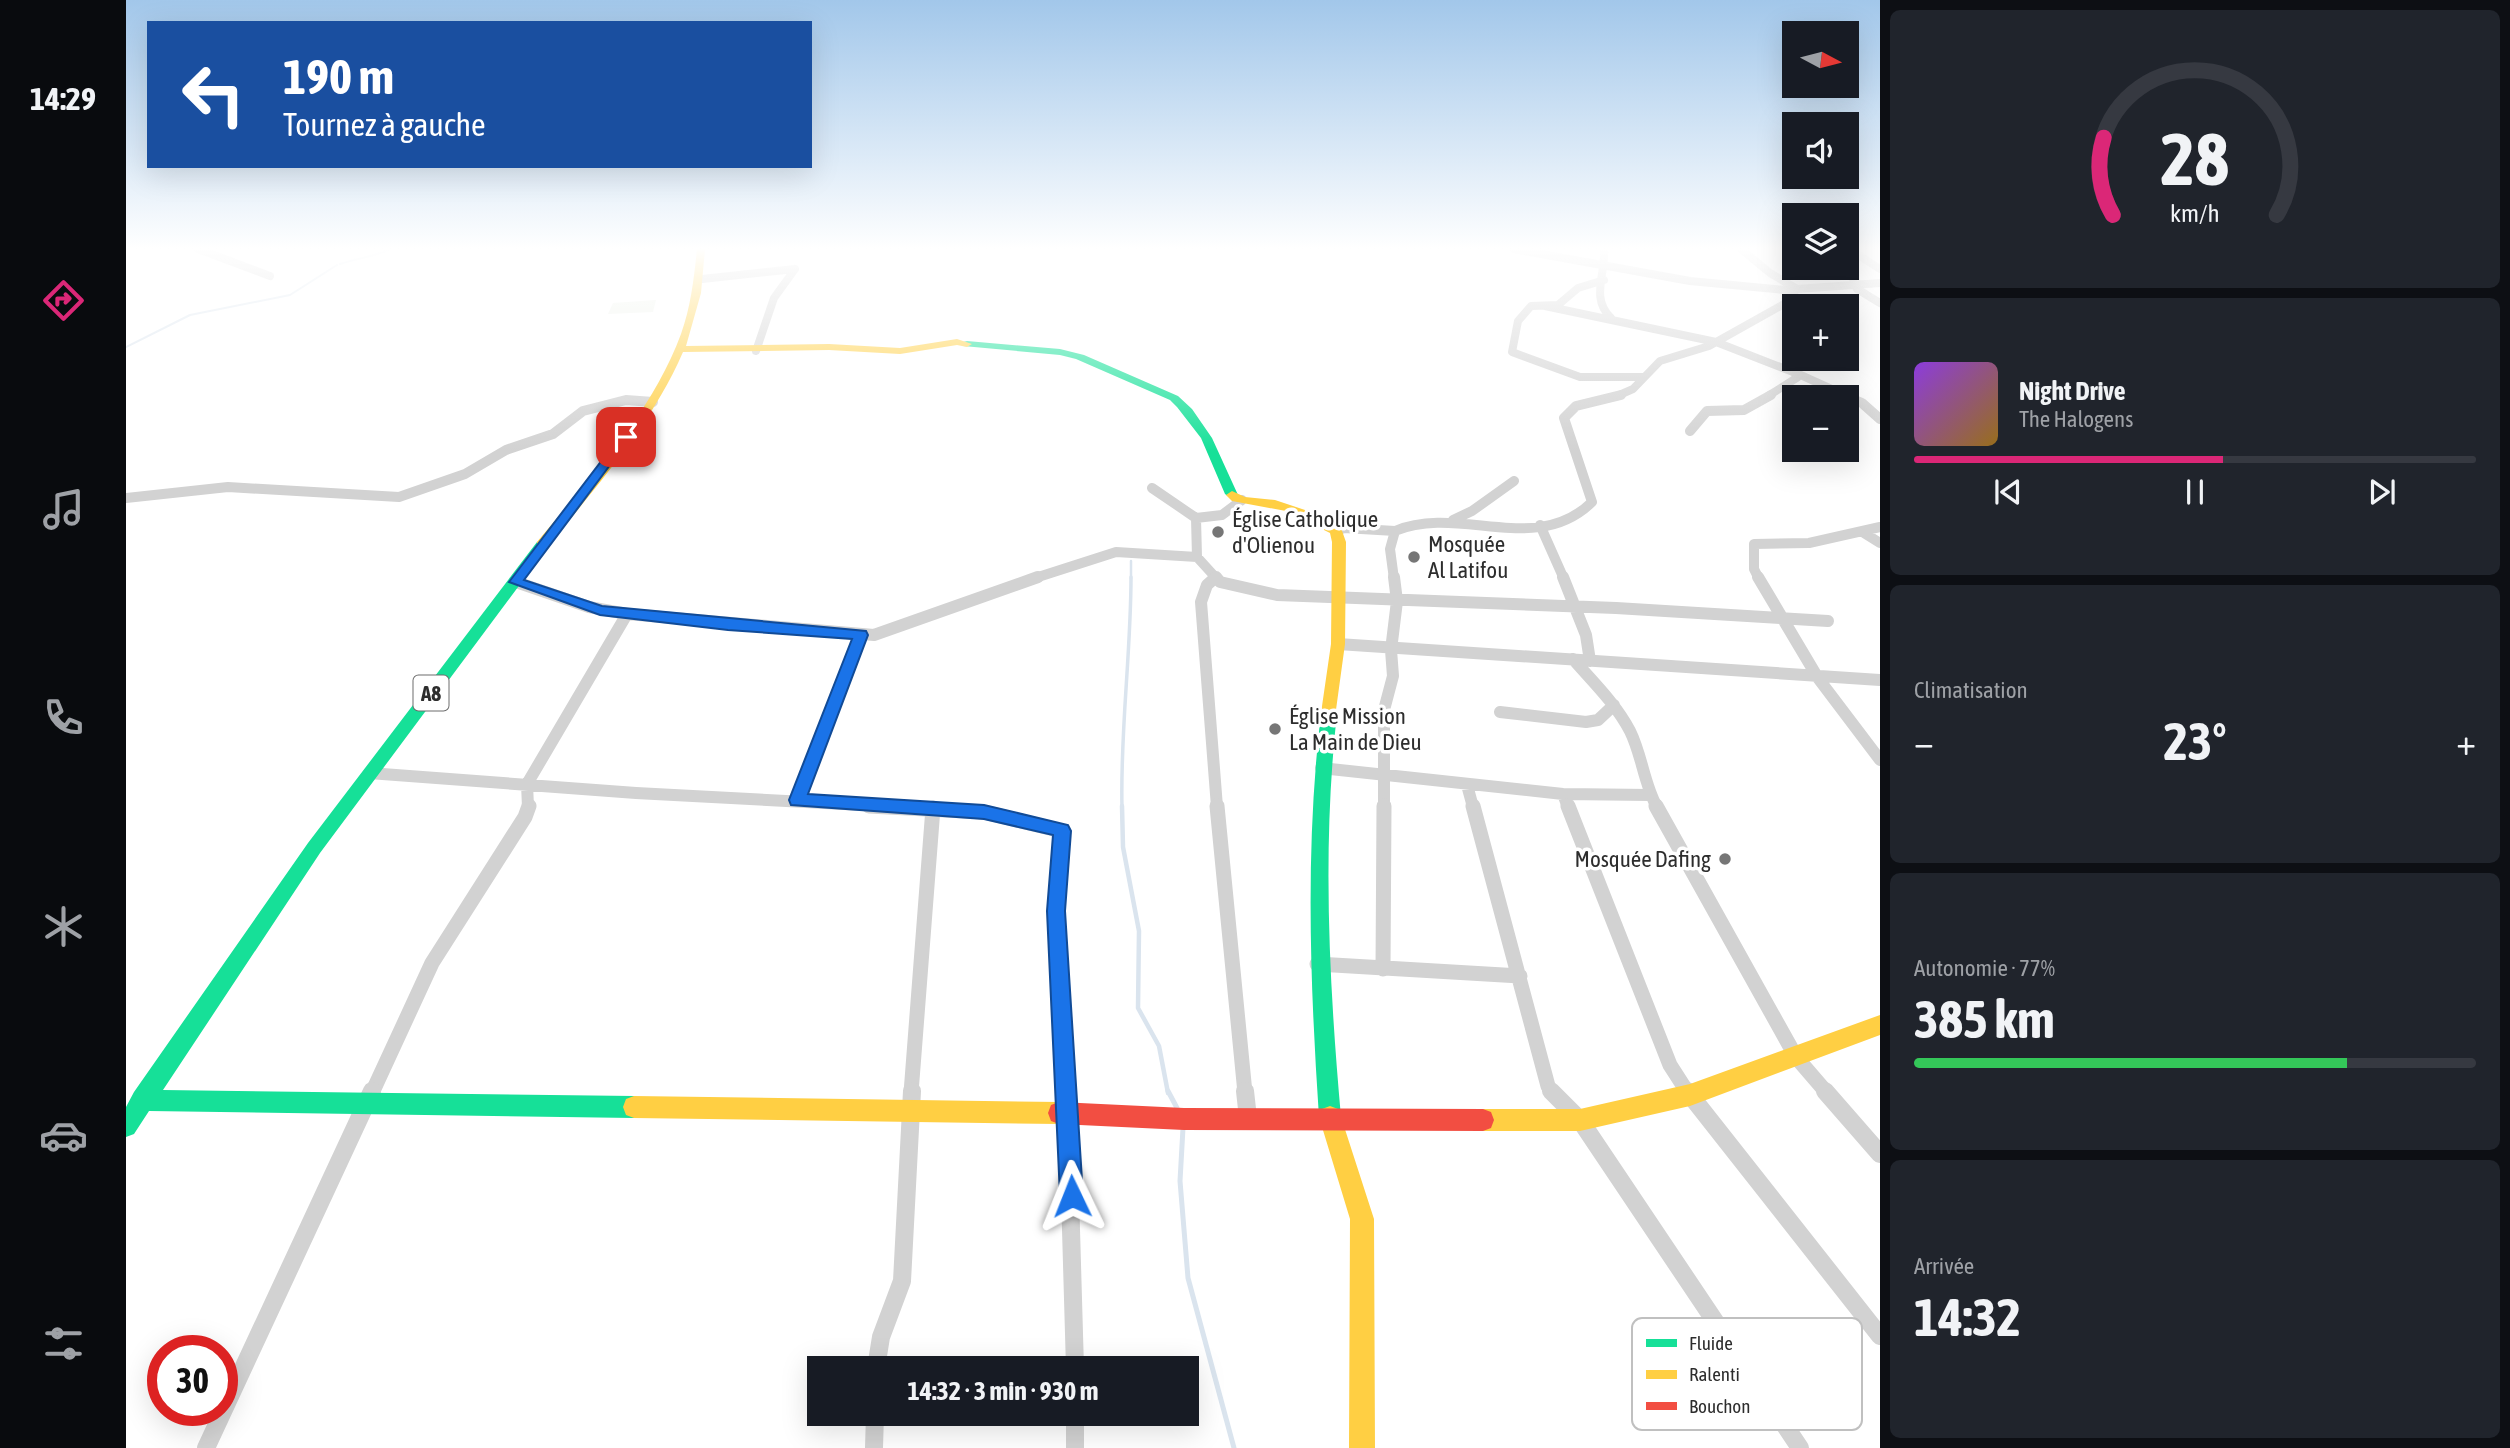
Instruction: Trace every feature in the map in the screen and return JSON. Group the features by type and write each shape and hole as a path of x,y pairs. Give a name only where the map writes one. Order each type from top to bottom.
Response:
{"street":[{"name":"A8","path":"126,1126 276,901 369,772 653,402 682,349 695,317"},
{"path":"757,351 767,317"},
{"path":"1522,317 1518,321 1511,349 1514,354 1580,377 1642,377"},
{"path":"1601,317 1716,342 1862,402 1880,419"},
{"path":"1611,317 1614,319"},
{"path":"682,349 757,351 829,347 900,351 957,342 991,348 1060,352 1080,357 1174,398 1187,408 1219,464 1227,490 1242,500 1275,504 1299,512 1336,531 1344,528 1395,531 1409,524 1453,520 1498,530 1572,518 1583,512 1591,502 1564,418 1576,406 1616,397 1633,389 1660,361 1716,342 1760,317"},
{"path":"1690,431 1707,411 1744,410 1771,396 1797,380 1793,372"},
{"path":"126,498 228,487 398,497 465,474 506,450 553,434 583,411 626,400 653,402"},
{"path":"1453,520 1514,481"},
{"path":"1152,488 1196,518 1221,518 1231,513 1242,500"},
{"path":"1196,518 1197,557 1216,578 1237,587 1277,595 1575,606 1828,621"},
{"path":"1540,525 1593,652 1590,661"},
{"path":"1880,527 1864,533 1809,543 1754,544 1754,569 1779,617 1818,678 1880,760"},
{"path":"1336,531 1338,645 1321,768 1317,964 1330,1119 1362,1219 1362,1448"},
{"path":"1382,969 1386,778 1384,710 1393,676 1391,650 1397,601 1390,549 1395,531"},
{"path":"1864,533 1880,542"},
{"path":"516,582 589,607 627,614 861,635 894,630 977,597 1116,552 1197,557"},
{"path":"1216,578 1207,585 1201,602 1220,848 1248,1118"},
{"path":"206,1448 432,964 525,817 530,802 527,784 627,614"},
{"path":"797,800 861,635"},
{"path":"1338,645 1880,680"},
{"path":"1573,659 1614,705 1631,733 1650,795 1796,1057 1880,1154"},
{"path":"1500,712 1586,722 1598,720 1614,705"},
{"path":"1321,768 1386,778 1563,794 1650,795"},
{"path":"369,772 984,812 1062,831 1056,904 1069,1113 1075,1356"},
{"path":"1467,785 1548,1086 1558,1101 1580,1120 1713,1318"},
{"path":"1563,794 1670,1065 1690,1095 1880,1336"},
{"path":"878,1356 881,1337 902,1280 910,1111 933,808"},
{"path":"1317,964 1520,976"},
{"path":"142,1100 1069,1113 1147,1118 1580,1120 1690,1095 1880,1025"},
{"path":"874,1448 875,1426"},
{"path":"1075,1426 1075,1448"},
{"path":"1788,1430 1800,1448"}],"waterway":[{"path":"126,347 187,317"},
{"path":"1131,561 1131,577"},
{"path":"1122,806 1131,577"},
{"path":"1122,806 1123,847 1139,931 1138,1008 1159,1046 1168,1093"},
{"path":"1168,1091 1177,1108"},
{"path":"1183,1128 1180,1181 1188,1278 1234,1448"}],"traffic: fast":[{"path":"967,344 1060,352 1080,357 1174,398 1195,420 1206,438 1232,495"},
{"path":"126,1126 314,848 542,545"},
{"path":"1329,713 1320,814 1318,915 1330,1117"},
{"path":"142,1100 634,1107"}],"traffic: slow":[{"path":"542,545 648,409 669,372 691,317"},
{"path":"682,349 829,347 900,351 957,342 967,344"},
{"path":"1232,495 1241,500 1291,509 1336,531 1339,542 1338,644 1329,713"},
{"path":"1483,1120 1580,1120 1690,1095 1880,1025"},
{"path":"634,1107 1059,1113"},
{"path":"1330,1117 1362,1219 1362,1448"}],"traffic: jam":[{"path":"1059,1113 1184,1119 1483,1120"}],"place":[{"name":"Église Catholique d'Olienou","path":"1218,532"},
{"name":"Mosquée Al Latifou","path":"1414,557"},
{"name":"Église Mission La Main de Dieu","path":"1275,729"},
{"name":"Mosquée Dafing","path":"1725,859"}],"route":[{"path":"626,437 516,582 600,610 728,625 813,629 861,635 797,800 984,812 1059,828 1062,831 1056,890 1056,932 1072,1196"}]}
